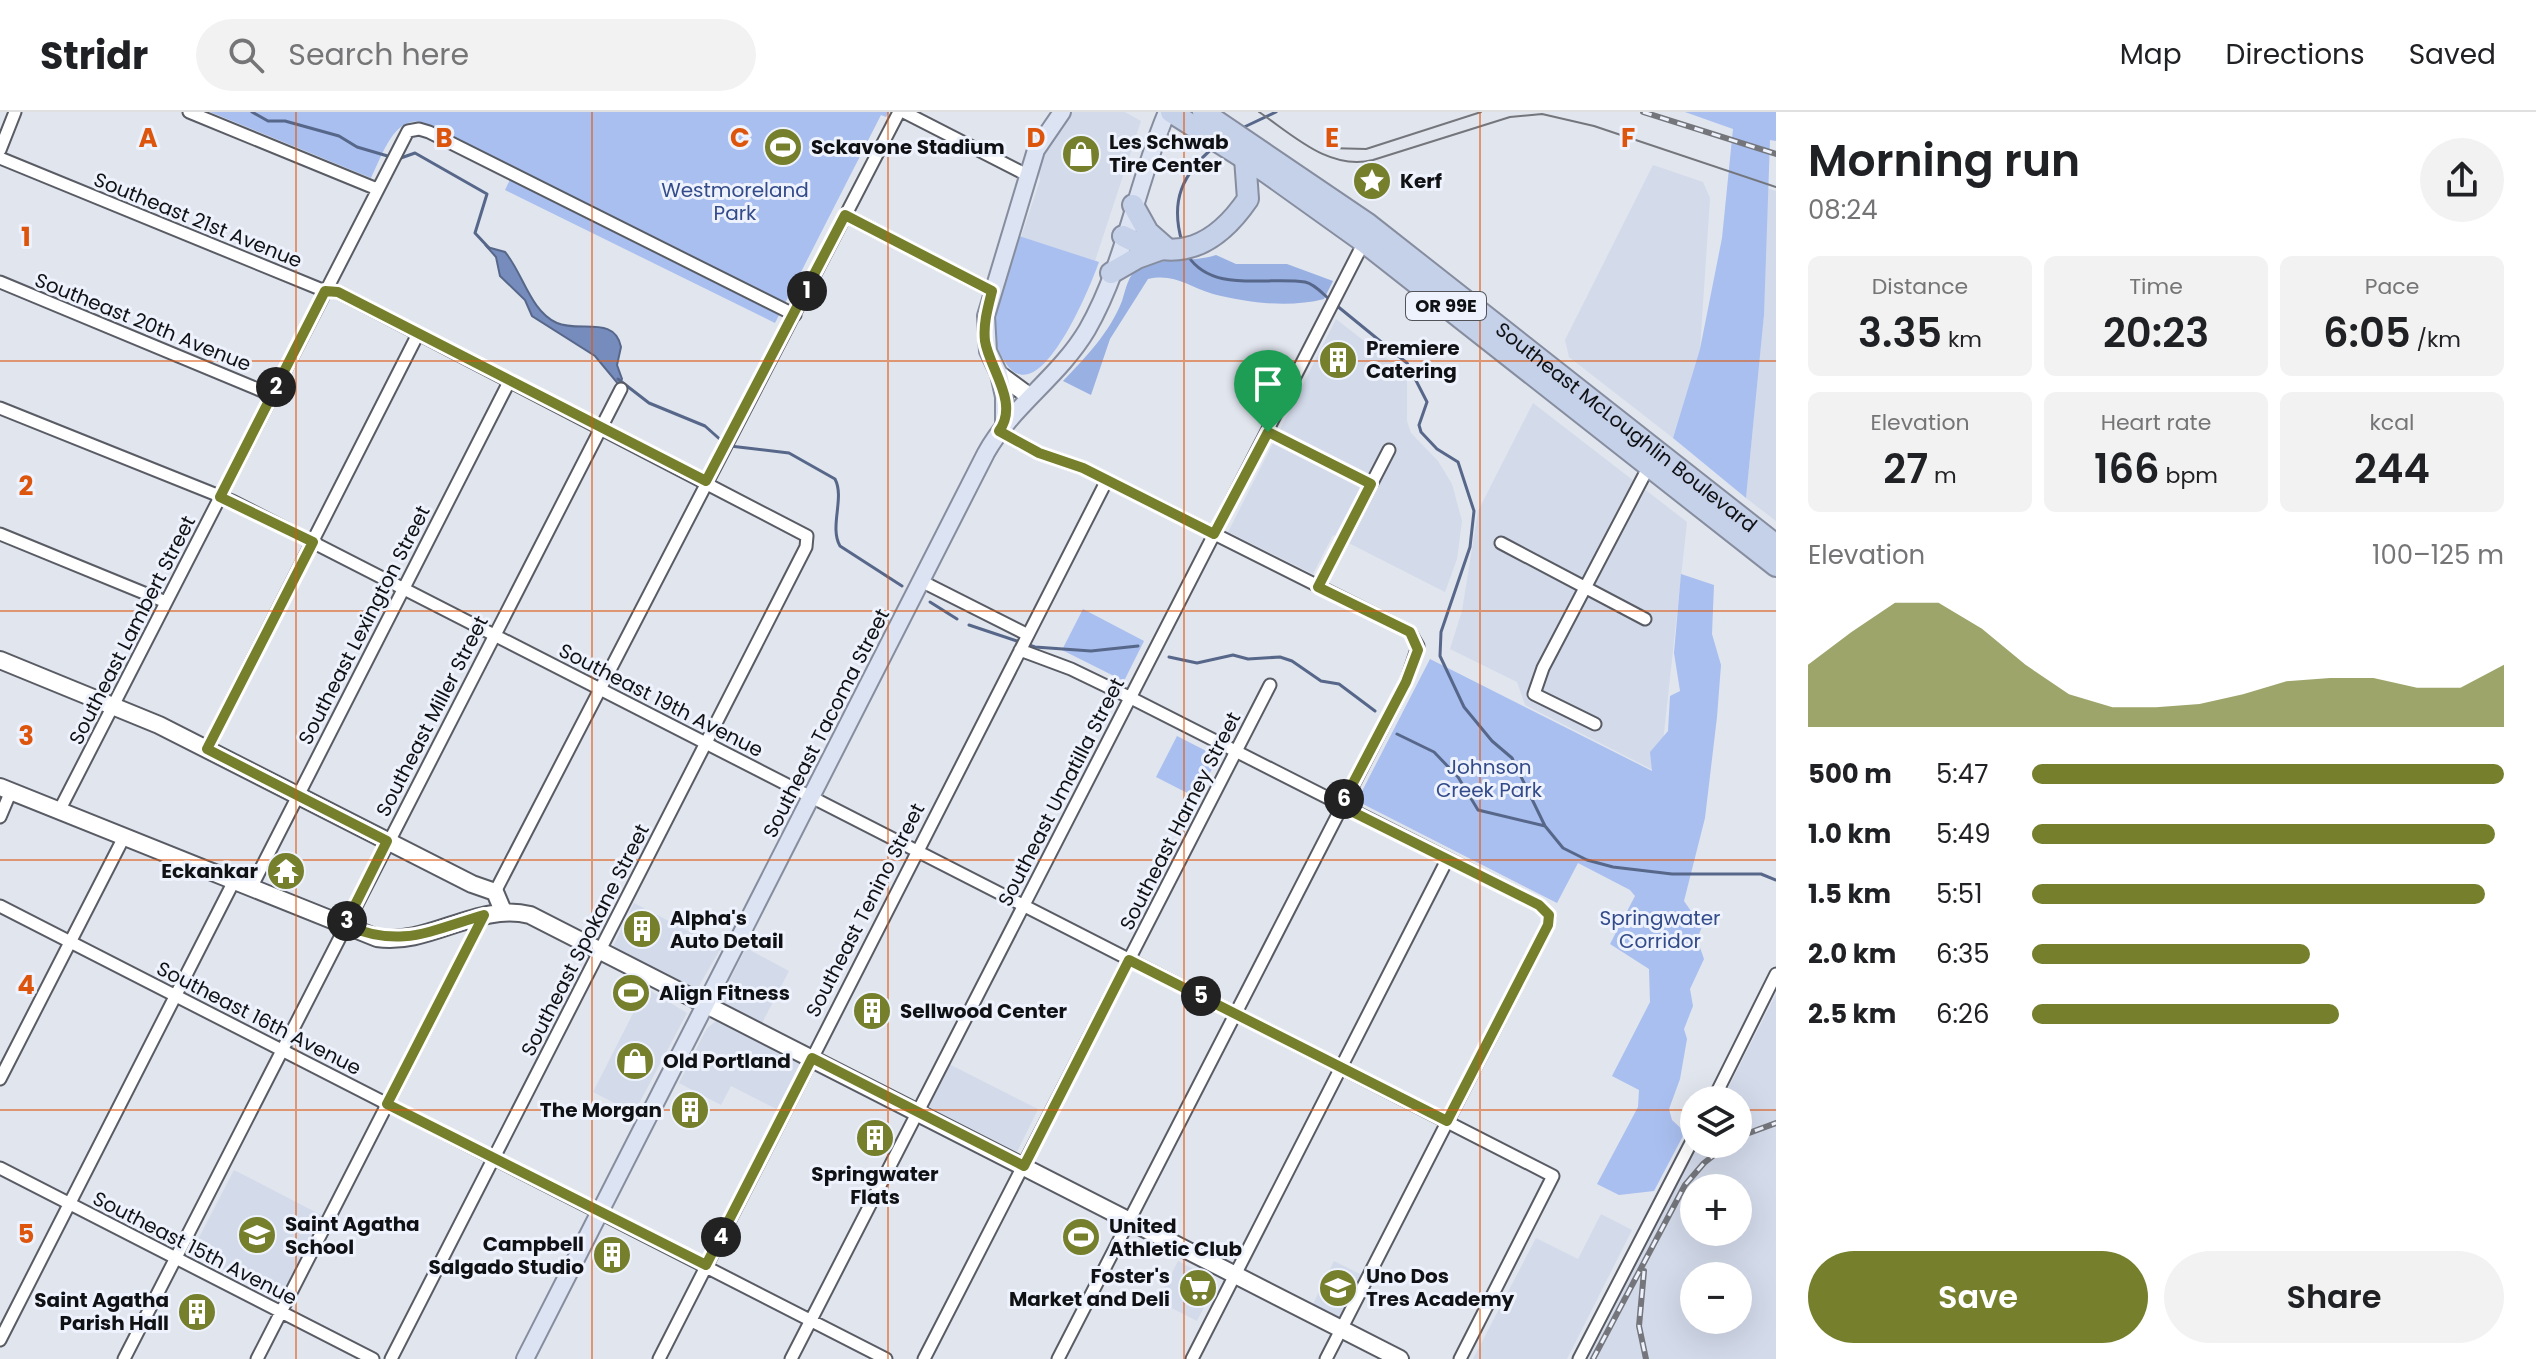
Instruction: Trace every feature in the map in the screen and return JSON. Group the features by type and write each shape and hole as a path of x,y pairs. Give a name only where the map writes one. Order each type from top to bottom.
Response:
{"highway":[{"name":"Southeast McLoughlin Boulevard","path":"1169,112 1216,129 1378,232 1776,545"},
{"name":"Southeast McLoughlin Boulevard","path":"1203,112 1216,129"},
{"name":"Southeast McLoughlin Boulevard","path":"1252,153 1290,188 1364,242 1776,566"},
{"path":"1123,236 1144,246 1190,248 1213,239 1229,225 1248,199 1252,153"},
{"path":"1248,199 1290,188"},
{"path":"1133,205 1148,232 1165,247"},
{"path":"1111,273 1165,247"}],"main road":[{"path":"1001,428 1005,401 999,374 985,339 992,291 1038,144 1062,112"},
{"path":"999,374 1029,396 1079,343 1111,273 1158,133 1169,112"},
{"name":"Southeast Tacoma Street","path":"525,1359 1001,428 1029,396"},
{"path":"0,660 114,706 207,749 472,884 495,892 503,911"},
{"path":"5,789 377,938 394,939 503,911 530,915 1400,1359"},
{"path":"472,884 485,899 484,915"}],"street":[{"path":"0,150 15,112"},
{"path":"189,112 377,189"},
{"path":"495,892 732,430 901,112 1029,176"},
{"name":"Southeast Lambert Street","path":"59,811 405,134 415,129 429,132 795,315"},
{"name":"Southeast 21st Avenue","path":"0,158 325,291 338,292 807,536"},
{"path":"845,215 992,291"},
{"name":"Southeast Umatilla Street","path":"791,1359 1364,242"},
{"name":"Southeast 20th Avenue","path":"0,282 272,395"},
{"path":"207,749 418,334"},
{"name":"Southeast Lexington Street","path":"251,888 510,380"},
{"name":"Southeast Miller Street","path":"124,1359 621,389"},
{"name":"Southeast 19th Avenue","path":"0,408 220,497 313,542 1553,1176 1460,1359"},
{"path":"1001,428 1039,453 1107,480 1410,632 1418,646 1415,661 1392,708 1058,1359"},
{"path":"1268,432 1371,484"},
{"path":"1318,587 1389,450"},
{"path":"1595,724 1534,694 1584,589 1649,466"},
{"name":"Southeast Tenino Street","path":"659,1359 1107,480"},
{"path":"0,534 166,602"},
{"name":"Southeast Spokane Street","path":"391,1359 806,547 807,536"},
{"path":"1501,543 1645,619"},
{"path":"921,581 1071,669 1539,905 1549,915 1548,925 1326,1359"},
{"name":"Southeast Harney Street","path":"924,1359 1270,685"},
{"path":"0,817 5,789"},
{"path":"0,1079 124,837"},
{"path":"1192,1359 1447,860"},
{"path":"0,1340 234,881"},
{"name":"Southeast 16th Avenue","path":"0,906 886,1359"},
{"path":"257,1359 484,915"},
{"path":"1720,1086 1776,974"},
{"path":"1579,1359 1683,1158"},
{"name":"Southeast 15th Avenue","path":"0,1168 373,1359"}],"shaded area":[{"path":"1072,112 1125,112 1141,121 1095,261 1021,237 1040,180 1038,166 1043,153 1063,129"},
{"path":"1653,165 1703,182 1710,198 1700,349 1673,438 1569,357 1565,340"},
{"path":"1766,188 1776,191 1776,521 1746,498 1764,315"},
{"path":"487,247 505,252 533,301 548,317 566,326 612,331 621,347 617,365 622,379 619,385 595,356 532,316 525,300 500,276 496,257"},
{"path":"1216,255 1236,264 1287,264 1333,281 1324,299 1283,304 1226,297 1174,279 1148,279 1110,339 1091,395 1063,381 1104,334 1117,312 1129,280 1138,268 1149,263"},
{"path":"1336,319 1399,368 1407,381 1407,421 1411,433 1438,461 1452,484 1462,521 1457,559 1445,592 1333,535 1313,574 1228,532"},
{"path":"1533,403 1687,522 1662,751 1653,770 1525,705 1517,682 1450,649 1462,611 1478,511"},
{"path":"634,903 721,948 699,986 685,986 612,949"},
{"path":"746,948 789,971 761,1025 724,1006 720,999"},
{"path":"646,988 687,1013 634,1113 593,1092"},
{"path":"1776,994 1776,1359 1588,1359 1680,1181 1680,1246 1752,1246 1752,1174 1684,1174 1692,1158 1752,1158 1752,1086 1729,1086"},
{"path":"716,1021 801,1062 802,1067 778,1110 731,1086 721,1105 679,1083 707,1028"},
{"path":"949,1064 1038,1109 1017,1152 929,1107"},
{"name":"Saint Agatha School","path":"234,1170 323,1216 280,1299 191,1253"},
{"path":"1601,1214 1632,1230 1567,1359 1473,1359 1536,1238 1578,1259"},
{"path":"1178,1261 1217,1281 1197,1321 1158,1301"},
{"name":"Uno Dos Tres Academy","path":"1334,1261 1362,1275 1339,1320 1312,1306"}],"green space":[{"name":"Westmoreland Park","path":"210,112 889,112 886,117 881,115 775,323 505,190 515,169 420,122 411,122 395,133 371,178"},
{"path":"1685,112 1776,112 1776,141 1770,140 1764,315 1746,498 1673,438 1700,349 1722,238 1733,129"},
{"path":"1019,236 1099,262 1063,338 1035,371 1020,375 1004,361 994,330 1000,291"},
{"path":"1681,574 1714,585 1712,634 1721,665 1705,818 1684,901 1702,927 1697,939 1704,959 1690,989 1693,1006 1684,1029 1687,1039 1680,1079 1669,1109 1672,1120 1680,1127 1680,1142 1654,1191 1619,1195 1597,1184 1638,1107 1639,1090 1612,1076 1650,1002 1649,969 1610,944 1635,896 1630,890 1578,863 1557,903 1357,801 1430,659 1652,771 1650,752 1668,731 1670,696 1680,691 1674,653"},
{"path":"1083,609 1144,641 1124,681 1062,650"},
{"path":"1177,736 1218,757 1197,798 1156,777"}],"waterway":[{"path":"252,112 268,121 285,121 339,136 357,147 391,157"},
{"path":"1240,129 1276,112"},
{"path":"1182,242 1177,214 1182,189 1194,167 1214,147"},
{"path":"398,159 415,153 487,194 475,233 489,248"},
{"path":"1188,256 1199,268 1212,275 1242,281 1305,282 1330,300"},
{"path":"1336,305 1407,363 1427,402 1419,425 1421,432 1437,449 1458,462 1474,511 1470,547 1441,632 1440,656 1464,707 1492,741 1512,758 1545,826 1563,848 1587,860 1613,867 1672,874 1761,874 1776,880"},
{"path":"618,379 649,403 705,426 723,442"},
{"path":"730,446 789,453 835,479 838,487 836,530 840,546 902,586"},
{"path":"930,602 957,619"},
{"path":"969,625 1035,647 1091,651 1138,646"},
{"path":"1169,657 1197,663 1233,655 1248,659 1280,657 1292,661 1321,681 1339,684 1375,711"},
{"path":"1397,734 1434,752 1458,777 1478,810 1545,826"}],"tram line":[{"path":"1259,112 1312,149 1327,156 1357,162 1373,160 1510,117 1542,114 1594,126 1776,187"},
{"path":"1328,148 1366,149 1481,112"}],"railway":[{"path":"1643,112 1776,154"},
{"path":"1752,1132 1776,1123"},
{"path":"1593,1359 1685,1185 1710,1158"},
{"path":"1644,1271 1639,1326 1646,1359"}],"place":[{"name":"Sckavone Stadium","path":"783,147"},
{"name":"Les Schwab Tire Center","path":"1081,154"},
{"name":"Kerf","path":"1372,181"},
{"name":"Premiere Catering","path":"1338,360"},
{"name":"Eckankar","path":"286,871"},
{"name":"Alpha's Auto Detail","path":"642,929"},
{"name":"Align Fitness","path":"631,993"},
{"name":"Sellwood Center","path":"872,1011"},
{"name":"Old Portland","path":"635,1061"},
{"name":"The Morgan","path":"690,1110"},
{"name":"Springwater Flats","path":"875,1138"},
{"name":"Saint Agatha School","path":"257,1235"},
{"name":"United Athletic Club","path":"1081,1237"},
{"name":"Campbell Salgado Studio","path":"612,1255"},
{"name":"Foster's Market and Deli","path":"1198,1288"},
{"name":"Uno Dos Tres Academy","path":"1338,1288"},
{"name":"Saint Agatha Parish Hall","path":"197,1312"}],"route":[{"path":"845,215 992,291 985,339 999,374 1004,397 1004,424 999,431 1039,453 1083,468 1214,534 1268,432 1371,484 1318,587 1410,632 1418,646 1406,682 1341,806 1539,905 1549,915 1548,925 1447,1121 1129,960 1024,1166 812,1058 706,1265 387,1104 484,915 394,939 377,938 345,925 387,841 207,749 313,542 220,497 325,291 338,292 706,481 845,215"}],"park label":[{"name":"Johnson Creek Park","path":"1489,778"},
{"name":"Springwater Corridor","path":"1660,930"}]}
